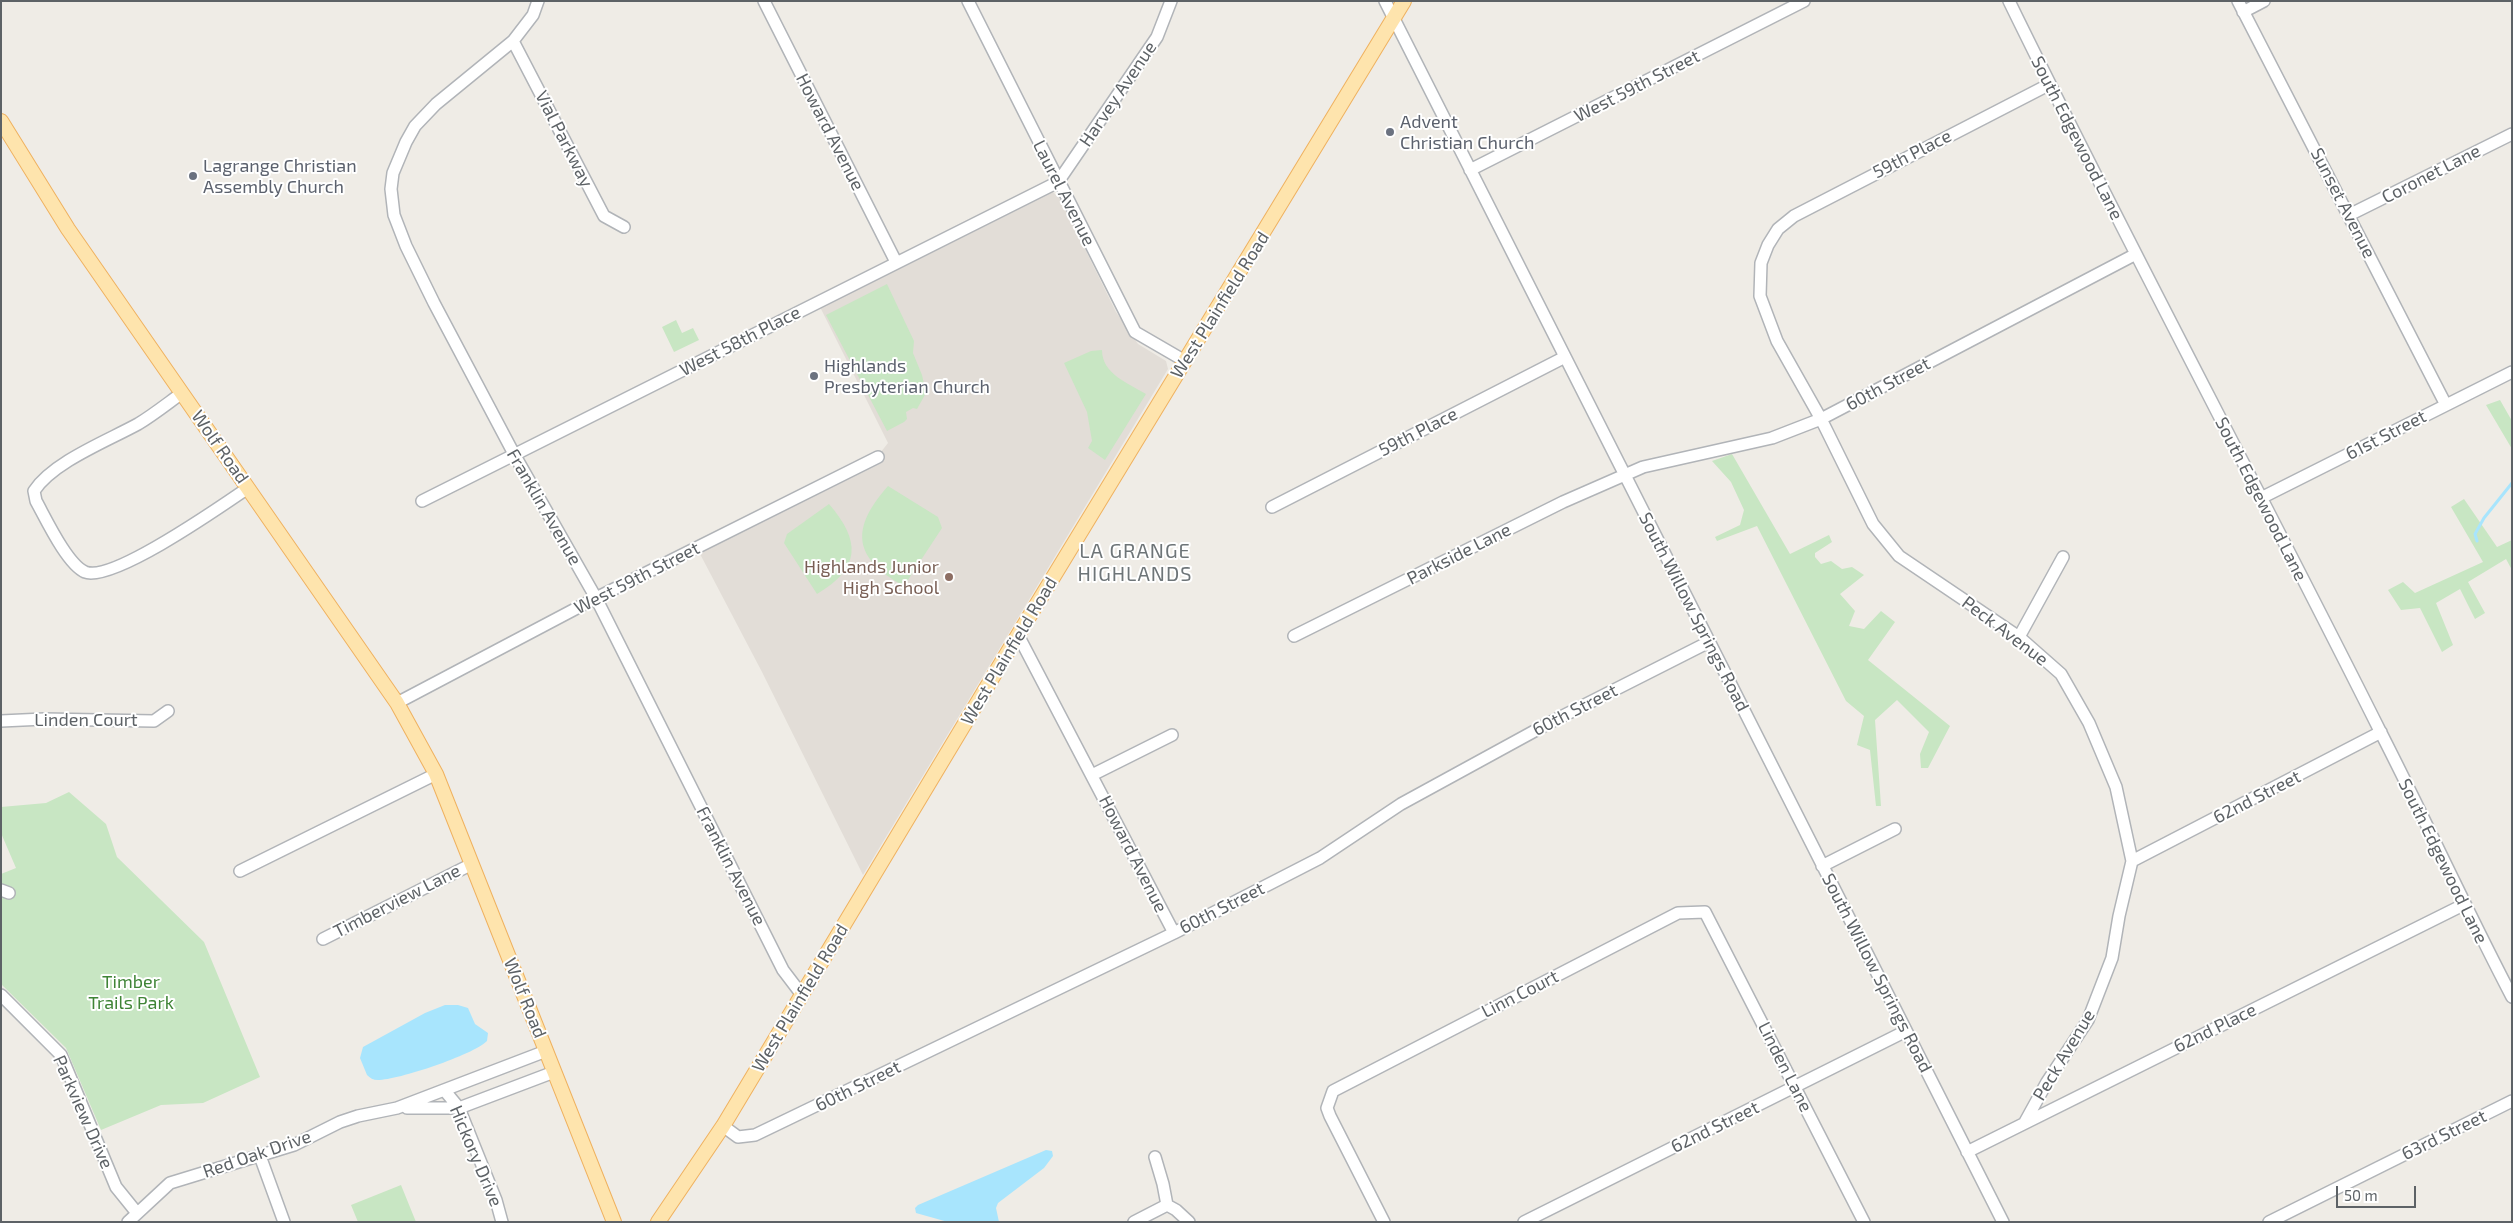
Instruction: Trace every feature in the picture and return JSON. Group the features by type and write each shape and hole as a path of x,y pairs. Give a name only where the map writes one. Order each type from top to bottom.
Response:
{"main road":[{"name":"West Plainfield Road","path":"658,1222 723,1126 1018,635 1404,1"},
{"name":"Wolf Road","path":"1,121 68,229 397,704 436,774 614,1222"}],"street":[{"name":"Franklin Avenue","path":"538,1 533,15 513,41 436,104 415,126 397,160 391,189 394,215 406,246 514,454 596,598 783,970 802,995"},
{"name":"Howard Avenue","path":"764,1 896,262"},
{"name":"Laurel Avenue","path":"968,1 1135,332 1185,361"},
{"name":"Harvey Avenue","path":"1058,182 1157,37 1170,1"},
{"name":"South Willow Springs Road","path":"1385,1 2003,1222"},
{"name":"West 59th Street","path":"1470,170 1804,1"},
{"name":"South Edgewood Lane","path":"2010,1 2136,254 2381,732 2463,904 2512,997"},
{"path":"2240,6 2264,1"},
{"name":"Sunset Avenue","path":"2240,6 2446,405"},
{"name":"Vial Parkway","path":"513,41 604,216 624,227"},
{"name":"59th Place","path":"1778,229 1802,211 2050,84"},
{"name":"Coronet Lane","path":"2349,215 2512,134"},
{"name":"West 58th Place","path":"422,501 1058,182"},
{"name":"Peck Avenue","path":"1778,229 1768,245 1762,263 1760,296 1774,334 1821,419 1873,524 1899,556 2018,637 2060,674 2089,723 2116,788 2132,861 2118,916 2112,958 2088,1020 2047,1082 2025,1122"},
{"name":"60th Street","path":"1625,476 1643,467 1772,438 1821,419 2136,254"},
{"name":"59th Place","path":"1272,507 1565,357"},
{"name":"61st Street","path":"2261,498 2512,372"},
{"path":"182,393 138,424 90,448 41,481 34,491 36,501 74,565 86,573 99,573 157,548 248,488"},
{"name":"West 59th Street","path":"397,704 596,598 878,457"},
{"name":"Parkside Lane","path":"1294,636 1563,502 1625,476"},
{"path":"2018,637 2063,557"},
{"name":"Howard Avenue","path":"1018,635 1174,933"},
{"name":"60th Street","path":"723,1126 738,1137 755,1136 1174,933 1320,858 1401,804 1551,722 1709,642"},
{"name":"Linden Court","path":"1,721 44,719 154,721 168,711"},
{"name":"62nd Street","path":"2132,861 2381,732"},
{"name":"Howard Avenue","path":"1092,775 1172,735"},
{"path":"240,871 436,774"},
{"path":"1822,866 1895,830"},
{"name":"Timberview Lane","path":"323,938 472,864"},
{"name":"62nd Place","path":"1967,1152 2463,904"},
{"name":"Linn Court","path":"1384,1222 1327,1108 1330,1096 1337,1087 1678,913 1705,912"},
{"name":"Linden Lane","path":"1705,912 1864,1222"},
{"name":"Parkview Drive","path":"1,995 61,1055 116,1187 137,1213"},
{"name":"62nd Street","path":"1524,1222 1906,1031"},
{"name":"Red Oak Drive","path":"128,1222 170,1184 294,1145 349,1119 397,1108 445,1092 546,1051"},
{"name":"Red Oak Drive","path":"397,1108 459,1108 554,1072"},
{"name":"Hickory Drive","path":"445,1092 459,1108 496,1200 502,1222"},
{"name":"63rd Street","path":"2268,1222 2512,1101"},
{"path":"260,1156 284,1222"},
{"path":"1155,1157 1164,1184 1166,1205"},
{"path":"1134,1222 1166,1205"},
{"path":"1166,1205 1176,1210 1189,1222"}],"shaded area":[{"path":"1051,190 1061,200 1116,312 1138,344 1166,361 1168,369 863,875 762,672 699,552 869,467 888,443 819,305"}],"green space":[{"path":"887,284 914,341 913,353 922,375 926,393 917,409 913,408 906,412 907,419 904,422 887,431 826,315"},
{"path":"676,320 682,333 693,328 699,340 674,352 662,327"},
{"path":"1102,350 1103,358 1111,372 1124,382 1146,394 1105,460 1088,448 1092,441 1087,412 1064,363 1091,351"},
{"path":"2500,400 2512,421 2512,449 2486,405"},
{"path":"1732,454 1790,554 1829,535 1832,542 1815,553 1815,557 1821,564 1831,561 1842,569 1852,567 1864,575 1840,594 1855,611 1849,626 1864,629 1881,611 1895,622 1868,660 1950,726 1928,768 1921,768 1920,754 1929,732 1897,700 1875,720 1881,806 1876,806 1870,750 1857,745 1864,716 1846,701 1757,526 1717,541 1715,537 1740,525 1744,510 1731,482 1712,461"},
{"path":"888,486 938,517 942,528 904,586 875,565 867,553 863,542 863,529 867,516"},
{"path":"2464,499 2497,547 2512,540 2512,570 2506,559 2468,582 2485,613 2475,619 2460,589 2436,603 2453,645 2442,652 2420,608 2401,610 2388,590 2403,582 2415,593 2483,562 2451,507"},
{"path":"829,504 847,530 851,542 851,553 849,564 842,574 817,594 784,543 787,534"},
{"name":"Timber Trails Park","path":"69,792 106,824 117,857 204,942 260,1077 203,1103 161,1105 101,1130 66,1048 1,984 1,874 16,868 1,833 1,807 46,803"},
{"path":"401,1185 416,1222 358,1222 351,1205"}],"water":[{"path":"445,1005 458,1005 468,1008 475,1024 488,1033 487,1041 467,1053 402,1076 375,1080 367,1075 360,1058 363,1047 425,1013"},
{"path":"1046,1150 1052,1151 1053,1156 1044,1168 998,1203 996,1208 999,1222 948,1222 916,1213 915,1208 918,1205"}],"waterway":[{"path":"2477,541 2475,534 2484,518 2512,483"}],"place":[{"name":"Advent Christian Church","path":"1390,132"},
{"name":"Lagrange Christian Assembly Church","path":"193,176"},
{"name":"Highlands Presbyterian Church","path":"814,376"},
{"name":"Highlands Junior High School","path":"949,577"}],"district":[{"name":"LA GRANGE HIGHLANDS","path":"1135,562"}]}
